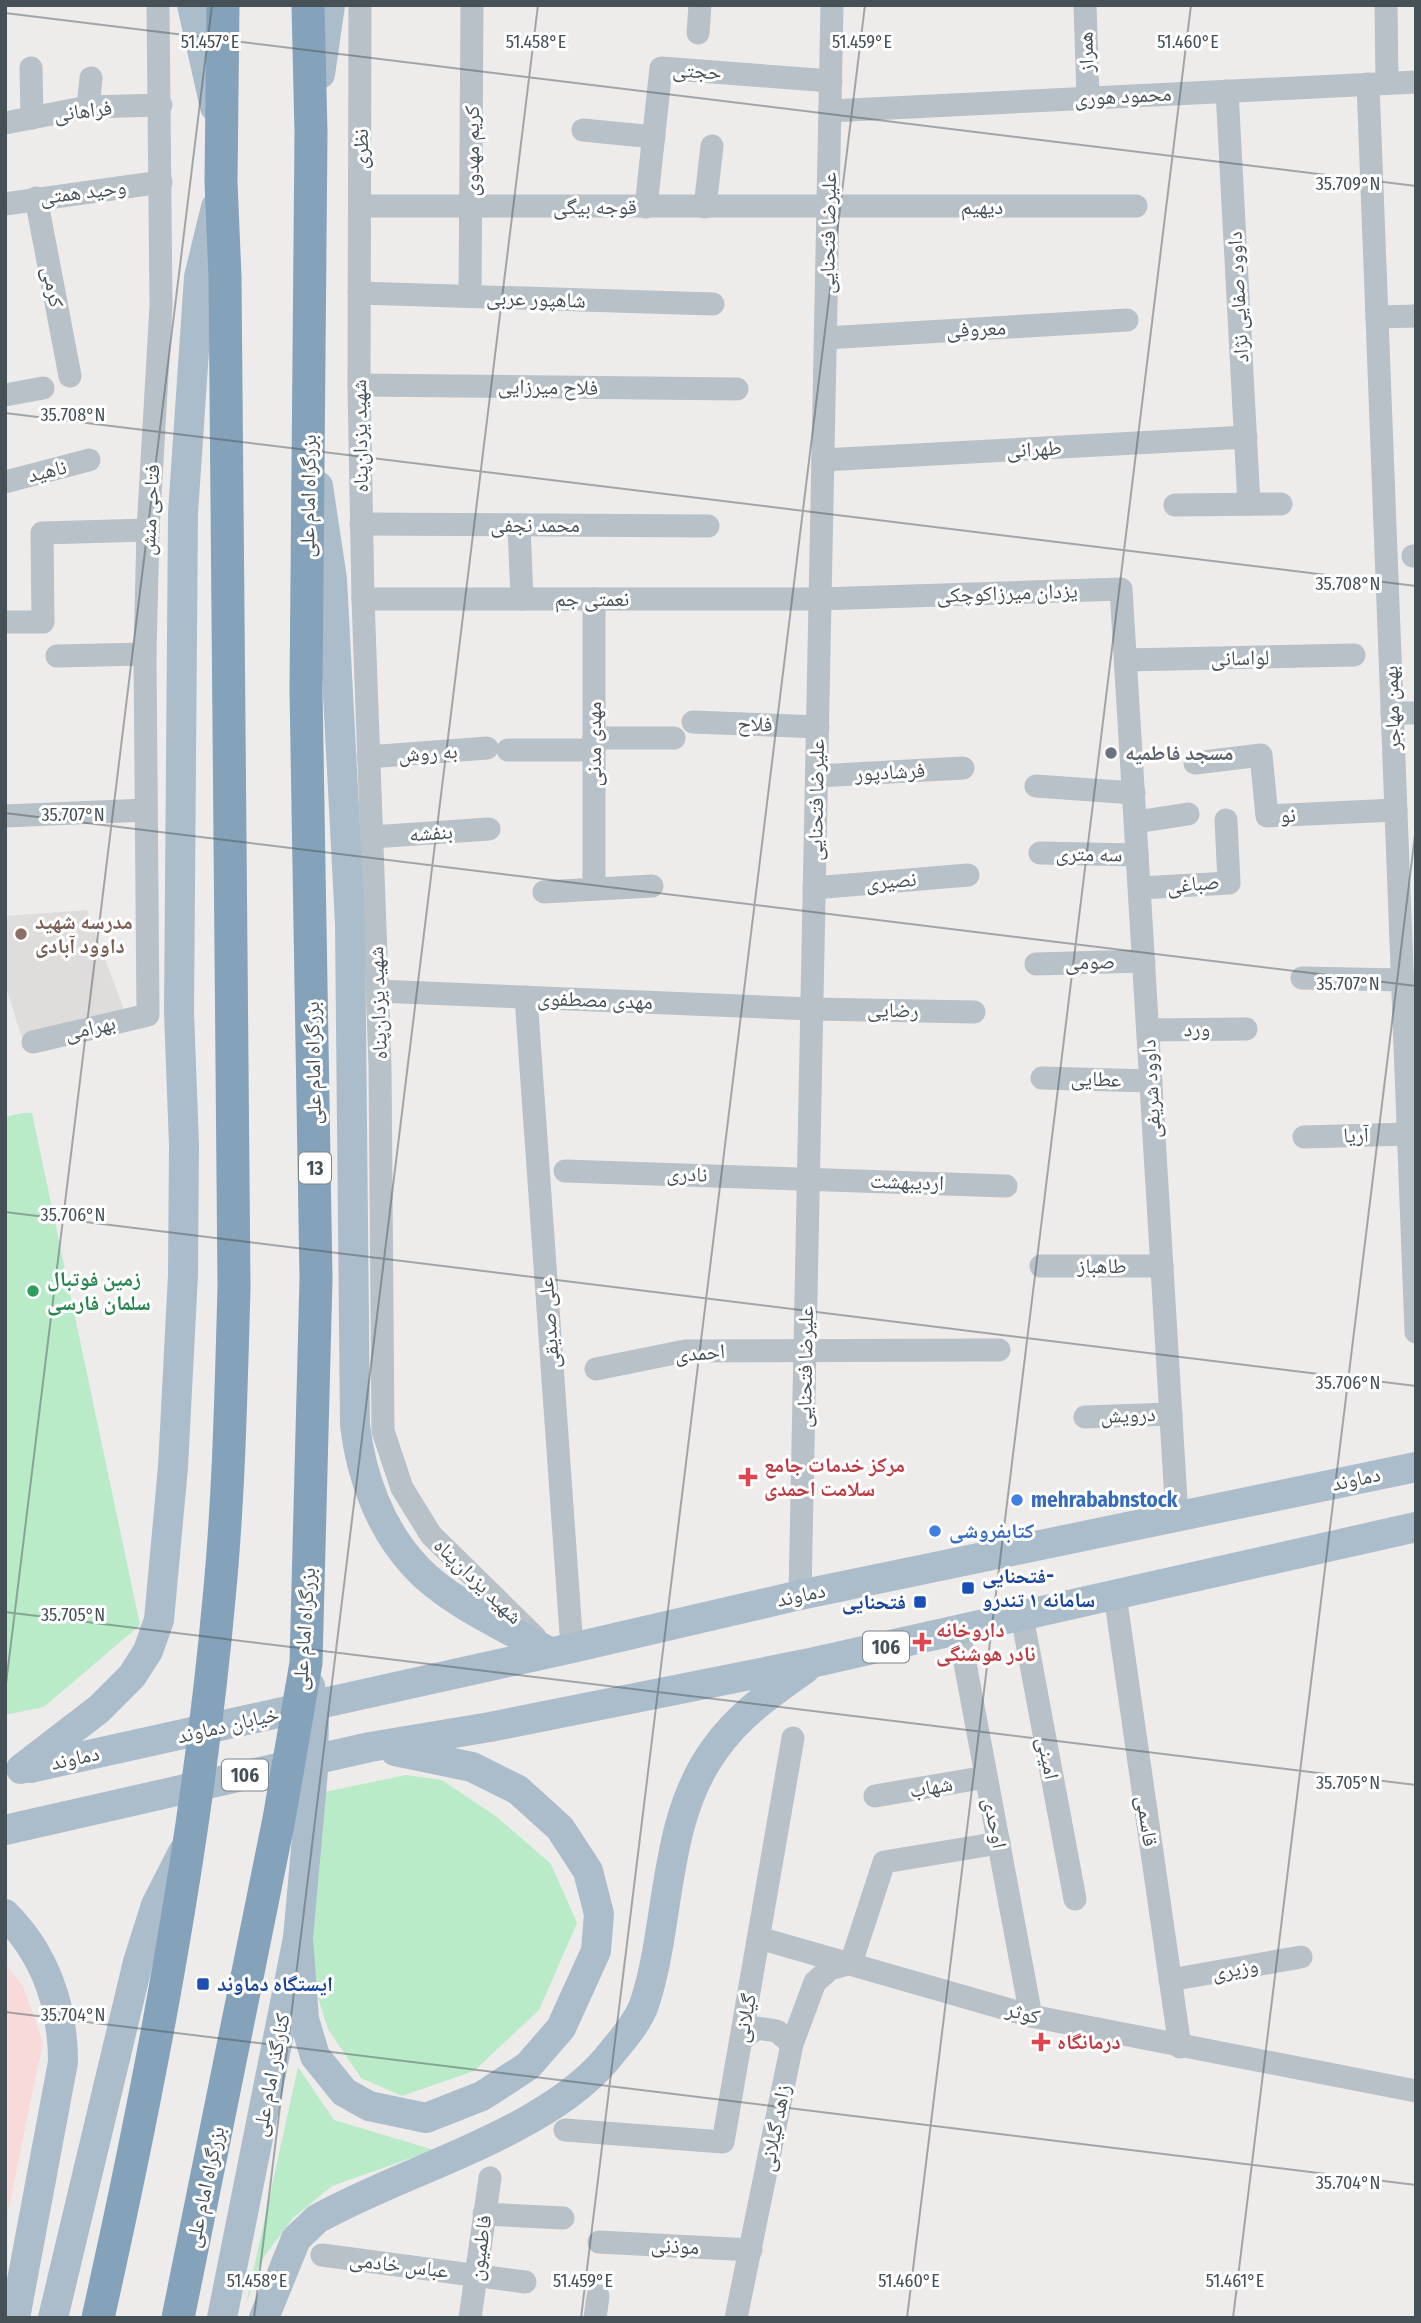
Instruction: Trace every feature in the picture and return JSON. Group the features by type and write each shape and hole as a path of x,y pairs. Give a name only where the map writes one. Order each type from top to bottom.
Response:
{"highway":[{"path":"98,2318 169,1968 190,1839 220,1598 229,1450 234,1288 225,290 221,182 223,5"},
{"name":"بزرگراه امام علی","path":"178,2318 279,1819 306,1663 316,1279 306,690 311,133 308,5"}],"main road":[{"path":"192,5 222,139"},
{"path":"311,133 330,5"},
{"path":"13,1771 99,1709 132,1676 148,1651 159,1620 173,1466 183,1275 184,1145 179,1012 183,513 200,277 221,182"},
{"path":"309,421 332,579 350,923 355,1425 359,1457 368,1489 416,1568 451,1594 561,1650"},
{"name":"دماوند","path":"353,1697 800,1595 1416,1467"},
{"name":"106","path":"5,1830 361,1749 490,1727 815,1662 1416,1527"},
{"path":"264,2318 296,2239 317,2219 344,2203 540,2116 575,2089 612,2053 644,2005 676,1841 692,1793 713,1750 750,1708 815,1662"},
{"name":"کنارگذر امام علی","path":"222,2318 298,1938 313,1771 314,1714 306,1663"},
{"name":"خیابان دماوند","path":"144,1744 353,1697"},
{"name":"دماوند","path":"13,1771 144,1744"},
{"path":"298,1938 304,2019 315,2056 344,2092 369,2106 426,2118 482,2096 528,2066 561,2028 596,1951 600,1914 588,1871 561,1828 518,1790 472,1767 430,1756 361,1749"},
{"path":"53,2318 138,1962 156,1905 190,1839"},
{"path":"5,1914 33,1947 56,2001 63,2030 63,2062 15,2318"}],"street":[{"name":"فتاحی منش","path":"148,1015 145,654 148,530 161,306 158,5"},
{"name":"نظری","path":"359,293 360,5"},
{"name":"کریم مهدوی","path":"470,296 472,5"},
{"path":"698,33 700,5"},
{"name":"علیرضا فتحنایی","path":"800,1595 832,5"},
{"name":"همراز","path":"1085,5 1088,98"},
{"path":"1377,84 1386,5"},
{"path":"31,68 32,118"},
{"name":"حجتی","path":"646,207 661,68 831,81"},
{"path":"88,107 91,78"},
{"name":"محمود هوری","path":"830,111 1416,82"},
{"name":"بهمن مهاجر","path":"1377,84 1377,317 1396,810 1407,882 1402,980 1410,1049 1408,1134 1416,1332"},
{"name":"داوود صفایی نژاد","path":"1227,91 1249,504"},
{"name":"فراهانی","path":"5,123 88,107 161,105"},
{"path":"583,130 654,137"},
{"path":"705,207 712,146"},
{"name":"وحید همتی","path":"5,204 161,182"},
{"name":"کرمی","path":"36,198 70,376"},
{"name":"قوجه بیگی","path":"361,206 828,207"},
{"name":"دیهیم","path":"828,207 1136,206"},
{"name":"شاهپور عربی","path":"359,293 713,304"},
{"name":"شهید یزدان‌پناه","path":"359,293 361,524 377,991 383,1431 402,1488 431,1535 561,1650"},
{"path":"1377,317 1416,316"},
{"name":"معروفی","path":"826,338 1127,320"},
{"name":"فلاح میرزایی","path":"359,385 737,389"},
{"path":"5,396 43,388"},
{"name":"طهرانی","path":"823,460 1246,437"},
{"name":"ناهید","path":"5,482 89,460"},
{"path":"1175,505 1281,504"},
{"name":"محمد نجفی","path":"361,524 708,526"},
{"path":"519,525 522,599"},
{"path":"5,622 43,622 42,533 148,530"},
{"name":"یزدان میرزاکوچکی","path":"820,599 1122,589 1126,660"},
{"name":"نعمتی جم","path":"363,599 820,599"},
{"name":"مهدی مدنی","path":"594,599 594,889"},
{"path":"57,656 145,654"},
{"name":"لواسانی","path":"1126,660 1354,655"},
{"name":"داوود شریفی","path":"1126,660 1177,1517"},
{"path":"1392,713 1416,713"},
{"name":"فلاح","path":"693,722 818,727"},
{"name":"به روش","path":"369,757 674,738"},
{"name":"نو","path":"1195,763 1261,755 1267,816 1396,810"},
{"name":"فرشادپور","path":"817,776 963,768"},
{"path":"1036,786 1134,793"},
{"path":"5,816 146,810"},
{"path":"1136,822 1188,814"},
{"name":"صباغی","path":"1140,888 1229,883 1226,820"},
{"name":"بنفشه","path":"372,837 489,829"},
{"name":"سه متری","path":"1040,853 1138,855"},
{"name":"نصیری","path":"814,888 968,875"},
{"path":"544,892 652,887"},
{"name":"صومی","path":"1036,964 1144,961"},
{"path":"1302,978 1402,980"},
{"name":"مهدی مصطفوی","path":"377,991 812,1009"},
{"name":"علی صدیقی","path":"526,997 561,1650"},
{"name":"رضایی","path":"812,1009 974,1012"},
{"name":"بهرامی","path":"33,1042 148,1015"},
{"name":"ورد","path":"1148,1030 1246,1028"},
{"name":"عطایی","path":"1042,1078 1151,1081"},
{"name":"آریا","path":"1304,1137 1408,1134"},
{"name":"نادری","path":"565,1171 808,1178"},
{"name":"اردیبهشت","path":"808,1178 1006,1186"},
{"name":"طاهباز","path":"1041,1266 1162,1266"},
{"name":"احمدی","path":"596,1369 685,1351 999,1350"},
{"name":"درویش","path":"1085,1417 1171,1414"},
{"name":"قاسمی","path":"1115,1595 1180,2047"},
{"name":"امینی","path":"1022,1616 1075,1899"},
{"name":"اوحدی","path":"959,1631 1031,2016"},
{"name":"گیلانی","path":"565,2130 723,2142 793,1738"},
{"name":"شهاب","path":"875,1796 986,1777"},
{"path":"851,1963 884,1862 999,1843"},
{"name":"کوثر","path":"759,1938 1031,2016 1416,2091"},
{"name":"وزیری","path":"1170,1980 1301,1957"},
{"name":"زاهد گیلانی","path":"736,2318 792,2044 816,1982 830,1969 851,1963"},
{"path":"741,2040 757,2028 777,2031 792,2044"},
{"name":"فاطمیون","path":"470,2318 490,2178"},
{"path":"484,2214 563,2218"},
{"name":"موذنی","path":"599,2242 751,2250"},
{"name":"عباس خادمی","path":"323,2255 525,2282"}],"shaded area":[{"path":"87,910 124,1010 22,1038 5,984 5,916"},
{"path":"5,1964 23,1986 43,2042 5,2226"}],"green space":[{"path":"32,1113 140,1625 44,1707 5,1715 5,1117"},
{"path":"406,1775 442,1780 497,1817 551,1864 577,1923 539,2010 474,2071 402,2096 361,2078 328,2029 308,1967 320,1793"},
{"path":"298,2067 334,2120 434,2150 332,2186 293,2218 263,2258 246,2304"}],"place":[{"name":"مسجد فاطمیه","path":"1111,753"},
{"name":"مدرسه شهید داوود آبادی","path":"21,934"},
{"name":"زمین فوتبال سلمان فارسی","path":"33,1291"},
{"name":"مرکز خدمات جامع سلامت احمدی","path":"748,1477"},
{"name":"mehrababnstock","path":"1017,1500"},
{"name":"کتابفروشی","path":"935,1531"},
{"name":"فتحنایی- سامانه ۱ تندرو","path":"968,1588"},
{"name":"فتحنایی","path":"920,1602"},
{"name":"داروخانه نادر هوشنگی","path":"922,1642"},
{"name":"ایستگاه دماوند","path":"203,1984"},
{"name":"درمانگاه","path":"1041,2042"}]}
